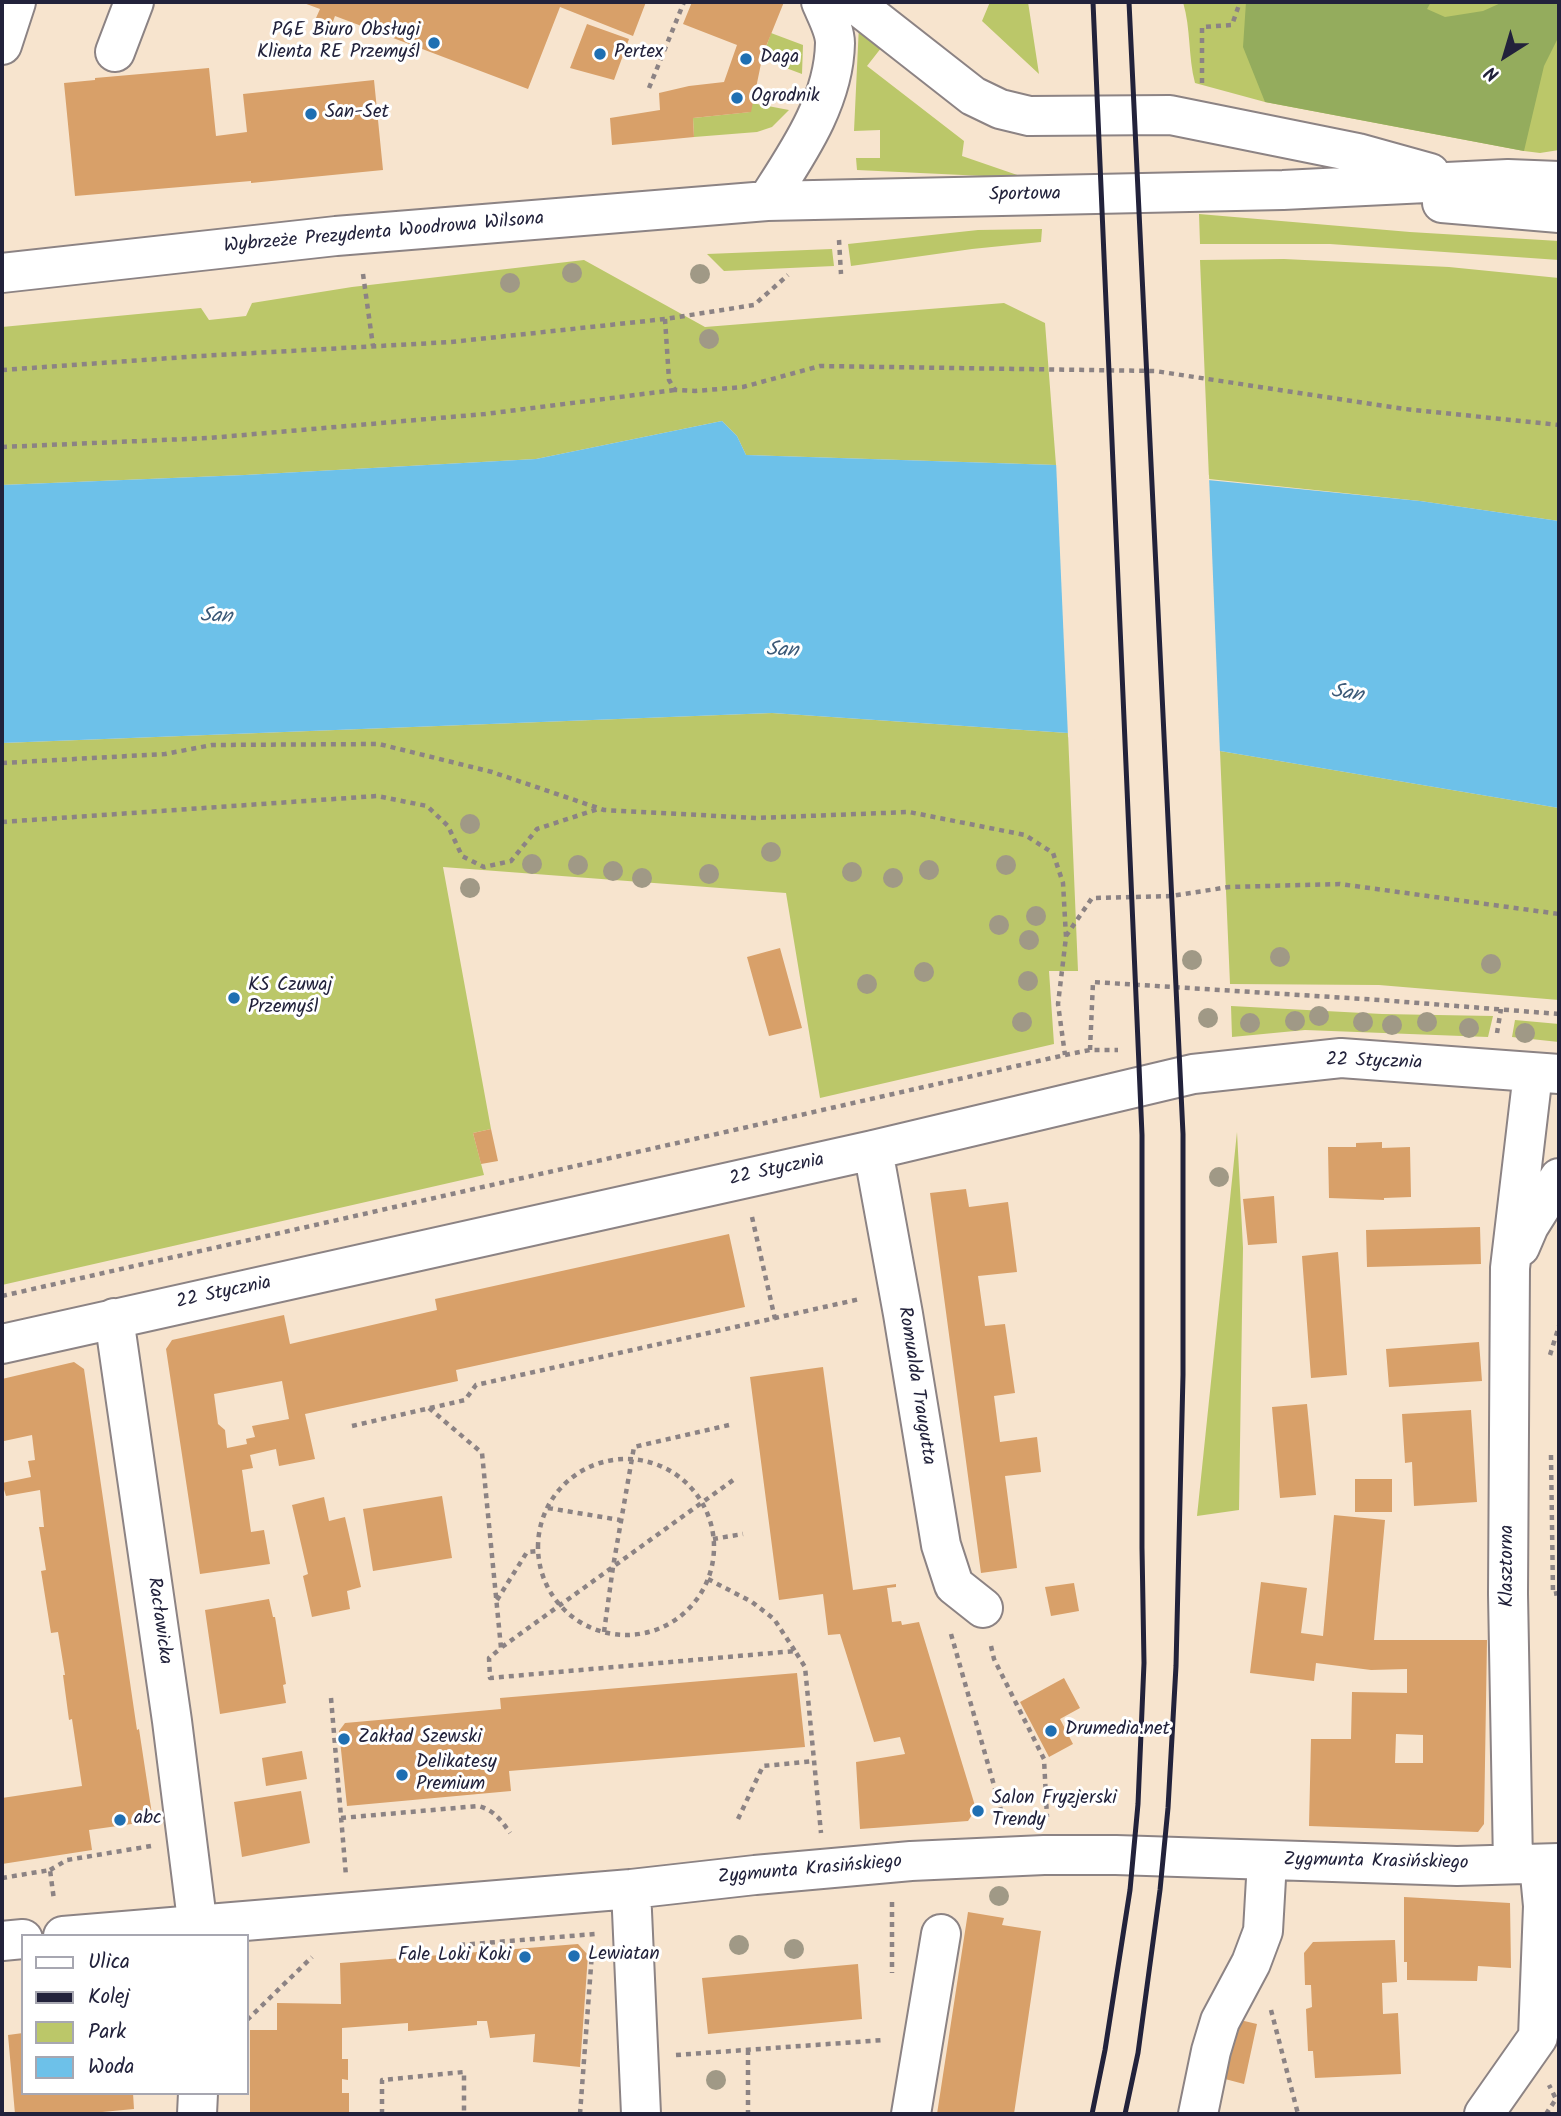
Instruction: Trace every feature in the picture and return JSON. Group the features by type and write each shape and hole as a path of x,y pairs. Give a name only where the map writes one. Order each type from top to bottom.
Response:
{"street":[{"path":"115,52 134,2"},
{"path":"767,201 805,140 829,85 835,40 821,2"},
{"path":"853,2 973,96 1000,109 1029,116 1170,115 1358,153 1466,183"},
{"name":"Sportowa","path":"767,201 1283,190 1508,179 1559,181"},
{"name":"Sportowa","path":"1283,190 1559,213"},
{"name":"Wybrzeże Prezydenta Woodrowa Wilsona","path":"2,274 335,236 767,201"},
{"name":"22 Stycznia","path":"2,1344 1207,1073 1341,1058 1546,1073"},
{"name":"Klasztorna","path":"1484,2114 1538,2037 1543,1906 1508,1594 1510,1268 1546,1073"},
{"name":"Romualda Traugutta","path":"873,1150 941,1545 954,1585 983,1608"},
{"name":"Klasztorna","path":"1510,1268 1529,1226 1559,1178"},
{"name":"Racławicka","path":"114,1318 199,1930"},
{"name":"Zygmunta Krasińskiego","path":"59,1921 199,1930 755,1875 937,1860 1116,1855 1457,1866 1537,1864"},
{"path":"1198,2114 1210,2051 1220,2021 1251,1963 1263,1931 1267,1861"},
{"path":"631,1889 641,2114"},
{"path":"911,2114 941,1934"},
{"path":"2,1941 21,1939"},
{"path":"197,2114 198,2095"}],"path":[{"path":"649,88 684,2"},
{"path":"1202,96 1202,27 1232,25 1240,2"},
{"path":"839,240 841,274"},
{"path":"363,274 373,346"},
{"path":"2,370 452,342 665,319 754,305 788,275"},
{"path":"665,319 669,380 675,390"},
{"path":"2,447 250,435 485,414 675,390 743,387 820,366 1142,370 1405,409 1559,425"},
{"path":"2,763 165,754 212,746 379,744 492,772 598,808 756,818 909,812 1025,835 1053,853 1063,883 1066,937 1058,1004 1065,1055"},
{"path":"2,822 377,796 427,806 448,826 462,856 484,867 511,861 537,829 598,808"},
{"path":"1066,937 1092,898 1171,896 1229,887 1340,884 1559,914"},
{"path":"2,1296 1090,1050 1093,982 1559,1014"},
{"path":"1496,1044 1502,1009"},
{"path":"752,1216 775,1319"},
{"path":"352,1426 465,1400 476,1385 899,1290"},
{"path":"1549,1358 1559,1326"},
{"path":"429,1408 482,1453 501,1648"},
{"path":"604,1632 612,1567 634,1447 729,1425"},
{"path":"1551,1441 1553,1594 1559,1593"},
{"path":"630,1459 659,1465 684,1480 702,1503 713,1530 714,1558 706,1586 689,1609 666,1626 638,1635 604,1632 582,1623 560,1605 544,1580 538,1551 541,1522 554,1496 575,1475 601,1462 630,1459"},
{"path":"736,1478 501,1648 489,1658 491,1678 795,1651"},
{"path":"548,1508 620,1520"},
{"path":"713,1539 743,1534"},
{"path":"496,1601 527,1552 538,1551"},
{"path":"708,1578 752,1602 774,1619 805,1667 821,1838"},
{"path":"983,1608 994,1659 1044,1759 1048,1822"},
{"path":"948,1623 1004,1822"},
{"path":"331,1698 347,1880"},
{"path":"737,1819 763,1766 814,1761"},
{"path":"341,1818 478,1806 496,1814 510,1833"},
{"path":"2,1878 50,1870 67,1860 156,1845"},
{"path":"50,1870 59,1921"},
{"path":"580,2114 593,1948"},
{"path":"248,2019 312,1957"},
{"path":"1270,2008 1298,2114"},
{"path":"675,2055 892,2039"},
{"path":"748,2050 748,2114"},
{"path":"382,2114 382,2080 464,2072 464,2114"}],"green space":[{"path":"990,2 1028,2 1039,74 982,21"},
{"path":"1183,2 1559,2 1559,150 1540,153 1524,151 1265,102 1195,83"},
{"path":"1246,2 1431,2 1427,9 1445,17 1483,11 1503,2 1559,2 1559,36 1544,66 1524,151 1265,102 1243,47"},
{"path":"859,25 885,43 867,66 964,141 962,156 1026,178 857,170 856,158 880,158 880,130 854,131"},
{"path":"771,33 803,45 802,74 762,59"},
{"path":"752,103 789,110 772,127 757,132 694,137 693,118 750,112"},
{"path":"1199,214 1410,232 1559,241 1559,260 1330,244 1200,244"},
{"path":"1042,229 1041,242 851,266 848,244 978,230"},
{"path":"832,249 834,266 724,271 707,254"},
{"path":"1284,259 1449,267 1559,278 1559,521 1420,501 1209,479 1200,260"},
{"path":"584,260 705,327 1004,303 1045,323 1056,465 746,455 737,436 722,421 536,459 2,485 2,327 201,308 209,320 246,316 252,303 352,287"},
{"path":"772,713 1068,733 1078,971 1049,971 1054,1044 820,1098 786,893 443,867 491,1129 473,1133 484,1175 2,1285 2,743"},
{"path":"1220,751 1559,808 1559,1000 1379,985 1230,984"},
{"path":"1231,1006 1382,1014 1493,1016 1488,1037 1305,1030 1232,1037"},
{"path":"1515,1020 1559,1024 1559,1042 1512,1037"},
{"path":"1237,1132 1243,1248 1239,1510 1197,1516"}],"water":[{"name":"San","path":"722,421 737,436 746,455 1056,465 1420,501 1559,521 1559,808 1220,751 1068,733 772,713 2,743 2,485 536,459"}],"pier":[{"path":"1056,461 1209,475 1220,754 1068,737"}],"building":[{"path":"301,2 646,2 633,36 560,7 528,89 335,16 332,24 316,18 320,9"},
{"path":"692,2 784,2 763,54 751,112 693,118 694,137 612,145 610,118 660,110 659,93 724,82 737,45 683,24"},
{"name":"Pertex","path":"587,24 629,39 614,80 570,68"},
{"path":"209,68 216,136 247,132 243,94 374,80 383,170 75,196 64,83"},
{"path":"780,948 802,1028 769,1036 747,957"},
{"path":"491,1129 498,1161 481,1164 473,1133"},
{"path":"1382,1142 1382,1148 1410,1147 1411,1197 1384,1200 1329,1198 1328,1147 1356,1147 1356,1143"},
{"path":"966,1189 969,1207 1008,1202 1017,1272 978,1276 985,1326 1005,1324 1015,1393 994,1396 1000,1442 1037,1437 1041,1472 1005,1476 1017,1568 981,1573 930,1193"},
{"path":"1274,1196 1277,1243 1248,1245 1243,1199"},
{"path":"1480,1227 1481,1264 1367,1267 1366,1230"},
{"path":"729,1234 745,1307 456,1370 458,1381 305,1414 315,1459 279,1466 276,1449 250,1455 253,1468 242,1470 251,1532 264,1530 270,1564 200,1574 166,1349 172,1340 284,1315 290,1344 437,1310 435,1299","holes":["282,1381 289,1419 252,1426 255,1437 246,1439 247,1444 227,1448 225,1430 218,1424 214,1394"]},
{"path":"1338,1252 1347,1375 1311,1378 1302,1256"},
{"path":"1479,1342 1482,1381 1389,1387 1386,1349"},
{"path":"74,1362 84,1369 153,1821 89,1830 92,1850 2,1864 2,1798 82,1786 72,1719 69,1720 58,1632 51,1633 41,1571 46,1570 39,1527 44,1527 40,1490 6,1496 2,1483 31,1477 28,1461 35,1460 32,1435 4,1441 2,1379"},
{"path":"823,1367 853,1590 896,1584 896,1587 887,1588 892,1622 901,1621 902,1625 919,1622 976,1809 968,1821 860,1829 856,1762 905,1754 900,1737 874,1742 840,1634 828,1635 823,1594 779,1600 750,1377"},
{"path":"1307,1404 1316,1495 1280,1498 1272,1407"},
{"path":"1471,1410 1477,1502 1414,1506 1412,1462 1405,1463 1402,1414"},
{"path":"1355,1479 1392,1479 1392,1512 1355,1512"},
{"path":"442,1496 452,1558 373,1571 363,1509"},
{"path":"324,1497 329,1521 345,1517 361,1587 347,1591 350,1609 312,1617 303,1576 308,1574 292,1505"},
{"path":"1334,1515 1385,1520 1374,1640 1487,1640 1484,1824 1478,1832 1309,1826 1311,1739 1351,1739 1352,1692 1407,1693 1407,1669 1371,1670 1316,1663 1314,1681 1250,1673 1261,1582 1307,1588 1301,1633 1323,1636","holes":["1396,1734 1423,1735 1423,1763 1395,1763"]},
{"path":"1074,1583 1079,1611 1051,1616 1045,1587"},
{"path":"269,1599 275,1617 286,1684 283,1685 286,1703 220,1714 205,1610"},
{"path":"797,1673 805,1747 509,1771 511,1791 347,1806 339,1731 345,1723 501,1709 500,1698"},
{"name":"Drumedia.net","path":"1064,1678 1080,1708 1060,1719 1073,1744 1049,1757 1020,1702"},
{"path":"302,1751 307,1779 266,1786 262,1758"},
{"path":"301,1791 310,1843 242,1857 234,1802"},
{"path":"1404,1897 1510,1903 1511,1968 1478,1966 1477,1981 1407,1980 1407,1962 1404,1962"},
{"path":"968,1912 1004,1918 1002,1925 1041,1931 1014,2114 937,2114"},
{"path":"1395,1940 1397,1982 1382,1983 1383,2014 1398,2013 1401,2074 1315,2078 1313,2051 1308,2051 1306,2009 1312,2007 1311,1985 1305,1985 1304,1953 1313,1942"},
{"path":"578,1944 588,1955 580,2067 533,2062 535,2034 490,2038 487,2021 477,2021 477,2025 408,2031 408,2023 342,2028 342,2059 348,2059 348,2080 342,2079 342,2093 349,2093 349,2114 250,2114 250,2030 277,2030 277,2003 341,2004 340,1963"},
{"path":"858,1964 862,2019 708,2034 702,1978"},
{"path":"1240,2020 1257,2024 1244,2084 1225,2079"},
{"path":"21,2033 21,2095 133,2095 134,2109 81,2114 15,2114 8,2035"}],"railway":[{"path":"1092,2114 1105,2050 1130,1890 1138,1804 1144,1663 1142,1135 1093,2"},
{"path":"1125,2114 1138,2053 1168,1808 1176,1666 1183,1375 1183,1134 1129,2"}],"place":[{"name":"PGE Biuro Obsługi Klienta RE Przemyśl","path":"434,43"},
{"name":"Pertex","path":"600,54"},
{"name":"Daga","path":"746,59"},
{"name":"Ogrodnik","path":"737,98"},
{"name":"San-Set","path":"311,114"},
{"name":"KS Czuwaj Przemyśl","path":"234,998"},
{"name":"Drumedia.net","path":"1051,1731"},
{"name":"Zakład Szewski","path":"344,1739"},
{"name":"Delikatesy Premium","path":"402,1775"},
{"name":"Salon Fryzjerski Trendy","path":"978,1811"},
{"name":"abc","path":"120,1820"},
{"name":"Lewiatan","path":"574,1956"},
{"name":"Fale Loki Koki","path":"525,1957"}]}
